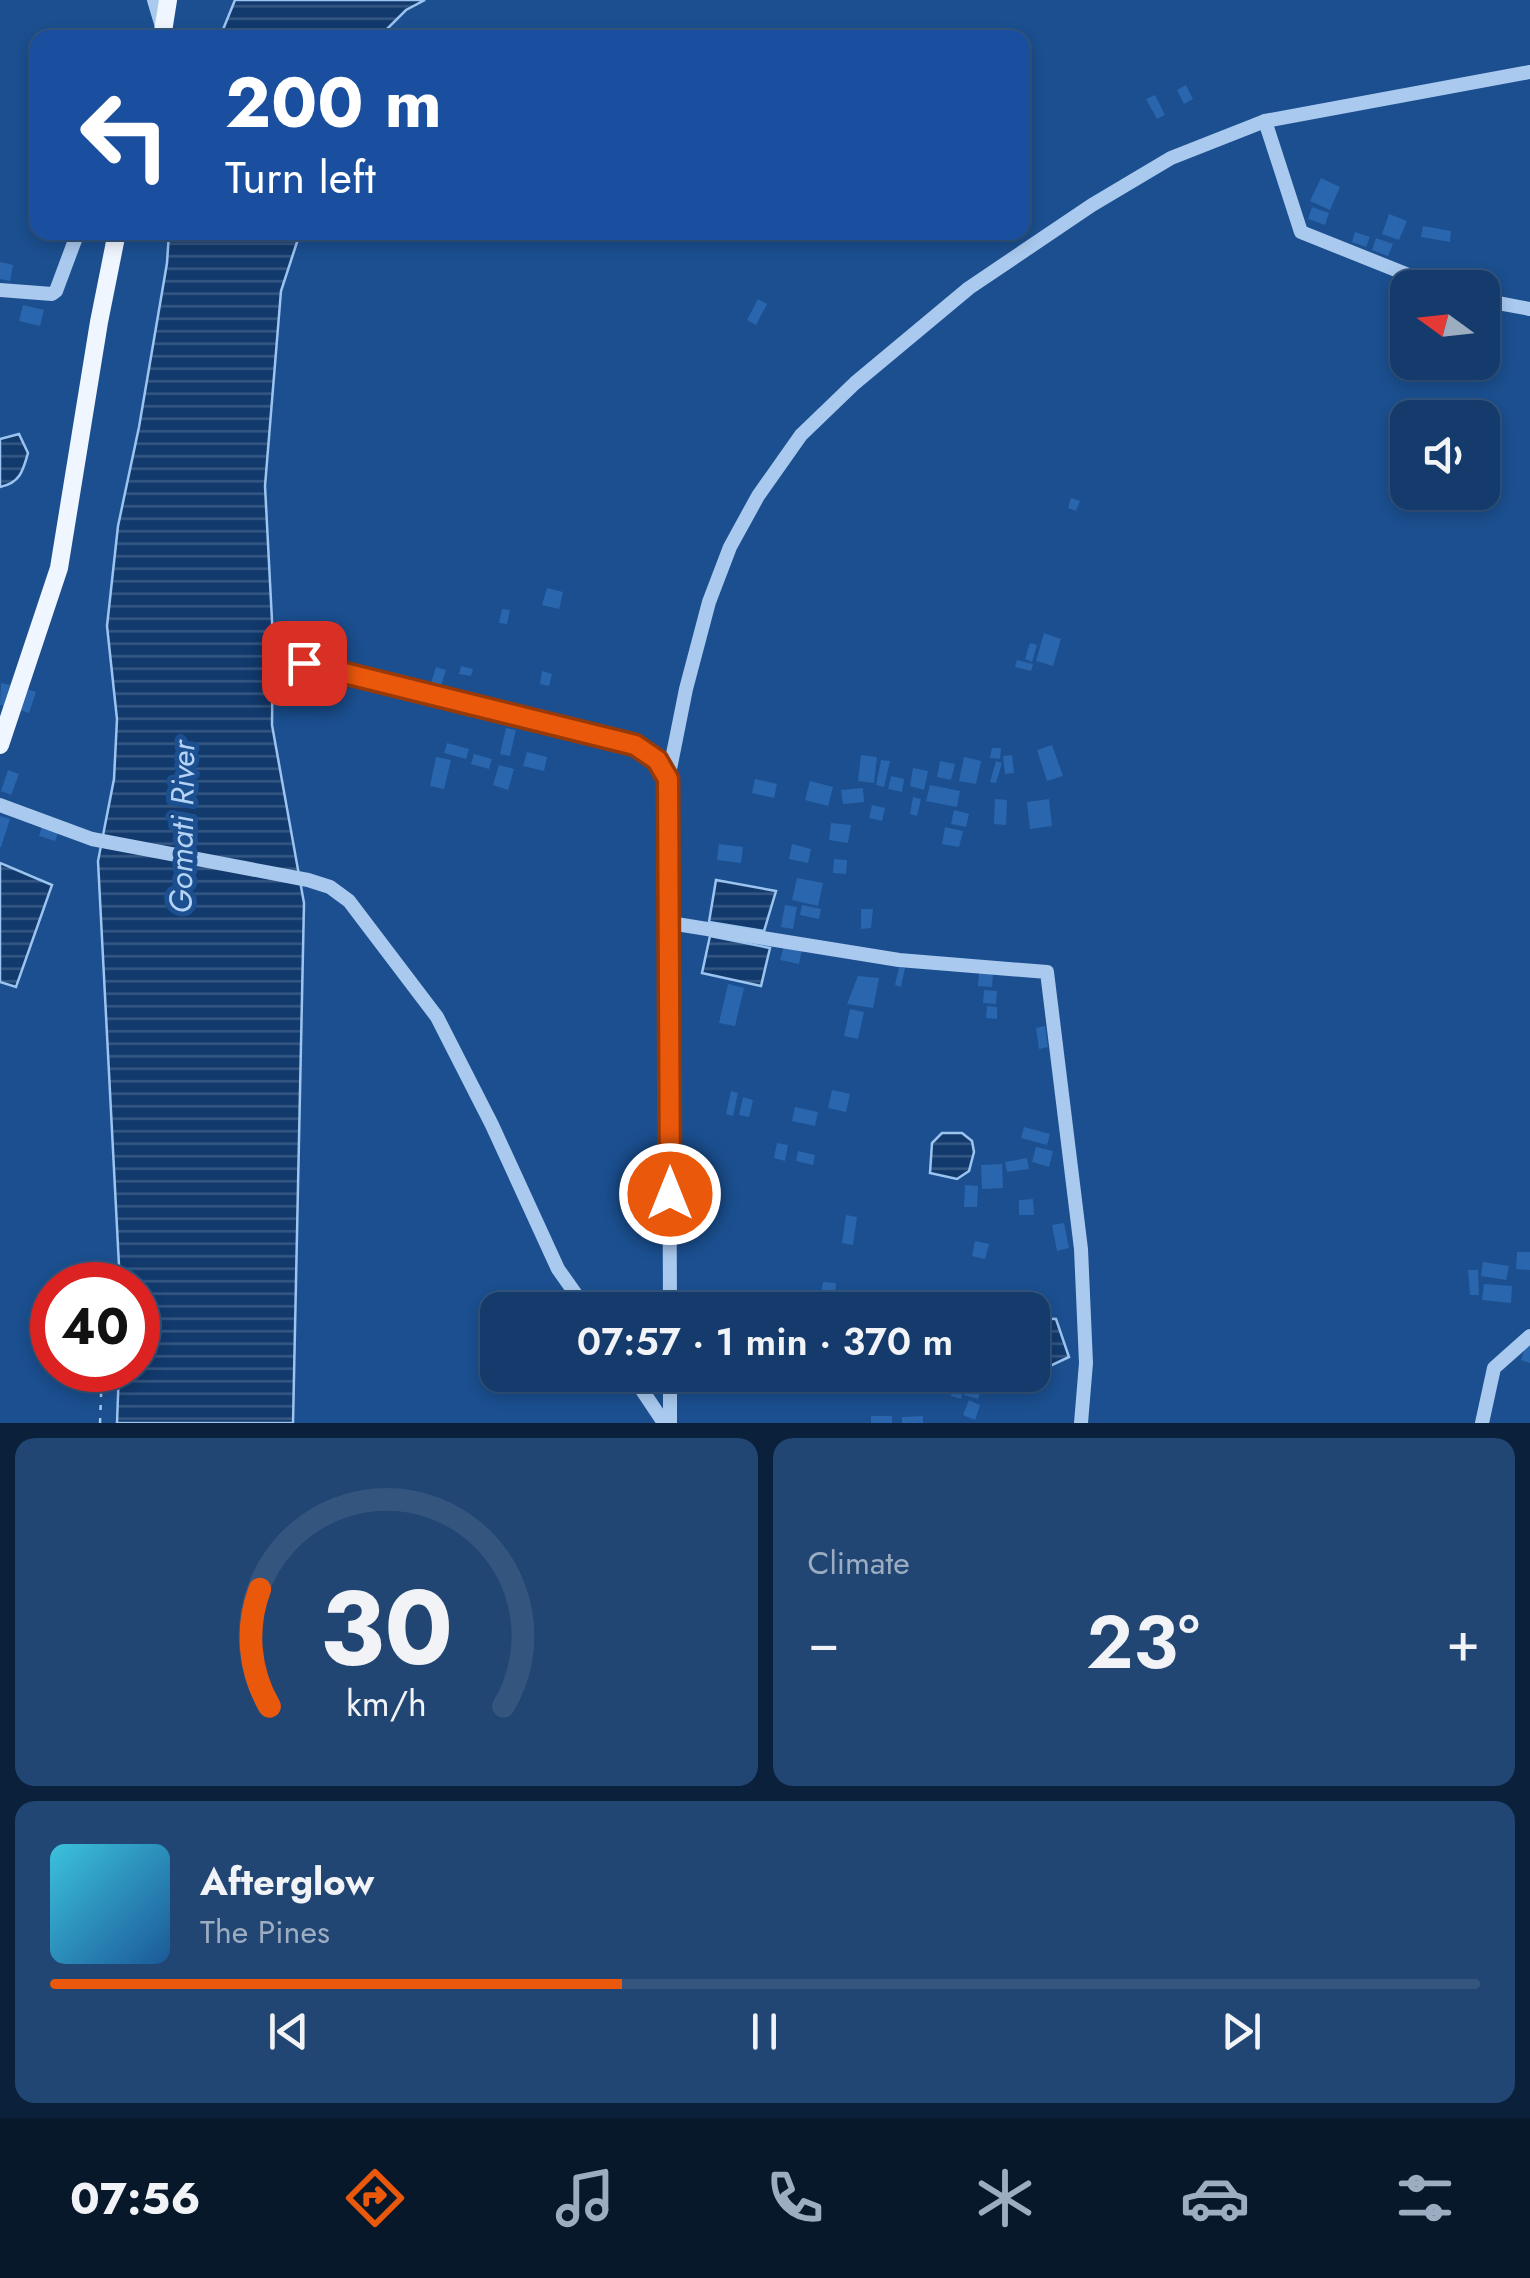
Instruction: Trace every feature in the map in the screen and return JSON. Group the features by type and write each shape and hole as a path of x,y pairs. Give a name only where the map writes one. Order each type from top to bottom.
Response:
{"main road":[{"path":"163,30 168,0"},
{"path":"0,746 59,568 98,322 115,240"}],"street":[{"path":"154,0 161,30"},
{"path":"670,1292 668,779 709,602 758,496 801,436 854,383 984,278 1092,205 1171,158 1265,121 1530,72"},
{"path":"1265,121 1301,232 1396,270"},
{"path":"0,290 52,294 75,240"},
{"path":"1500,303 1530,309"},
{"path":"304,663 635,745 657,760 668,779"},
{"path":"0,805 92,839 308,880 330,887 349,901 437,1018 492,1124 558,1269 574,1292"},
{"path":"670,923 899,960 1046,972 1080,1249 1086,1363 1081,1423"},
{"path":"1482,1423 1494,1368 1530,1336"},
{"path":"644,1392 667,1423"},
{"path":"667,1423 669,1392"}],"path":[{"path":"100,1423 101,1392"}],"water":[{"path":"235,0 425,0 406,10 386,30 223,30"},
{"name":"Gomati River","path":"169,240 298,240 281,291 265,486 273,640 272,725 304,903 293,1423 117,1423 118,1392 160,1392 160,1262 119,1262 98,861 114,779 117,719 107,626 118,526 139,427"},
{"path":"19,434 28,453 24,465 16,479 0,487 0,439"},
{"path":"0,863 52,885 16,987 0,982"},
{"path":"716,880 776,891 764,931 709,922"},
{"path":"710,936 770,948 761,986 702,973"},
{"path":"942,1133 962,1133 972,1141 974,1152 969,1171 957,1179 930,1173 932,1143"},
{"path":"1050,1319 1056,1319 1069,1357 1050,1366"}],"building":[{"path":"1186,85 1193,99 1184,104 1177,90"},
{"path":"1155,95 1165,115 1157,119 1146,99"},
{"path":"1321,178 1340,187 1330,210 1310,201"},
{"path":"1312,207 1329,213 1325,225 1308,219"},
{"path":"1389,214 1407,221 1399,240 1382,234"},
{"path":"1423,226 1451,231 1450,242 1421,237"},
{"path":"1355,232 1370,237 1366,247 1352,242"},
{"path":"1376,238 1393,244 1388,256 1372,250"},
{"path":"0,262 13,265 10,281 0,279"},
{"path":"758,299 767,304 756,325 747,320"},
{"path":"23,305 44,310 40,326 19,321"},
{"path":"1071,498 1080,501 1076,511 1068,508"},
{"path":"547,588 563,592 559,609 542,605"},
{"path":"502,609 510,610 507,624 499,623"},
{"path":"1044,633 1061,639 1053,666 1036,661"},
{"path":"1030,643 1037,645 1032,662 1025,659"},
{"path":"1017,660 1033,664 1031,671 1015,667"},
{"path":"461,666 473,669 471,676 459,674"},
{"path":"436,667 446,670 441,686 431,683"},
{"path":"542,671 552,674 549,686 540,684"},
{"path":"1,683 10,685 4,706 0,705"},
{"path":"27,689 36,692 29,713 20,710"},
{"path":"506,728 516,730 510,756 500,754"},
{"path":"447,743 469,749 466,759 444,753"},
{"path":"1052,745 1063,776 1047,781 1037,750"},
{"path":"992,748 1001,748 1000,759 990,758"},
{"path":"527,752 547,757 544,771 523,766"},
{"path":"474,754 492,759 489,769 471,764"},
{"path":"861,755 877,757 874,783 858,781"},
{"path":"1012,755 1014,773 1005,774 1003,756"},
{"path":"436,757 451,760 444,789 430,786"},
{"path":"964,757 981,761 976,784 959,781"},
{"path":"881,760 890,761 884,787 876,785"},
{"path":"940,761 955,764 951,780 937,777"},
{"path":"996,761 1002,763 996,783 990,782"},
{"path":"499,765 514,769 508,790 493,785"},
{"path":"913,768 928,771 924,790 910,786"},
{"path":"8,770 19,774 11,795 1,791"},
{"path":"891,776 904,779 902,792 888,789"},
{"path":"755,779 777,784 774,798 752,793"},
{"path":"810,781 833,787 828,806 805,800"},
{"path":"930,785 960,791 957,807 926,801"},
{"path":"863,788 864,802 843,804 841,790"},
{"path":"913,797 921,799 917,816 910,814"},
{"path":"995,799 1007,800 1006,825 994,824"},
{"path":"1049,799 1052,826 1030,829 1027,802"},
{"path":"872,805 885,808 882,821 869,818"},
{"path":"954,810 969,814 966,827 951,824"},
{"path":"0,816 10,819 1,847 0,847"},
{"path":"831,823 851,825 848,843 829,840"},
{"path":"42,827 58,833 55,841 39,836"},
{"path":"945,827 963,831 959,847 942,844"},
{"path":"719,844 743,847 741,863 717,860"},
{"path":"792,844 811,849 808,863 789,859"},
{"path":"834,859 847,860 846,874 833,873"},
{"path":"797,878 823,883 818,906 792,900"},
{"path":"785,905 797,907 793,929 781,927"},
{"path":"802,905 821,909 819,919 800,915"},
{"path":"861,909 873,909 871,928 861,929"},
{"path":"784,946 802,950 799,964 780,960"},
{"path":"899,967 905,968 901,987 895,985"},
{"path":"979,973 993,974 992,987 978,986"},
{"path":"858,976 879,978 873,1008 847,1004"},
{"path":"728,984 744,988 735,1026 719,1023"},
{"path":"984,990 997,991 996,1004 983,1003"},
{"path":"987,1006 997,1007 997,1019 986,1018"},
{"path":"850,1009 864,1012 858,1039 844,1036"},
{"path":"1045,1026 1048,1047 1039,1049 1036,1028"},
{"path":"832,1090 850,1094 846,1112 828,1108"},
{"path":"731,1091 738,1093 733,1116 726,1114"},
{"path":"743,1097 753,1100 749,1117 739,1115"},
{"path":"795,1107 818,1112 815,1126 792,1121"},
{"path":"1024,1127 1050,1134 1047,1145 1021,1138"},
{"path":"777,1143 788,1145 785,1161 774,1158"},
{"path":"1036,1147 1053,1151 1049,1167 1032,1162"},
{"path":"798,1151 815,1155 813,1165 796,1161"},
{"path":"1027,1158 1029,1169 1007,1172 1005,1162"},
{"path":"1002,1164 1003,1188 982,1189 981,1165"},
{"path":"965,1185 978,1186 977,1207 964,1207"},
{"path":"1033,1199 1034,1215 1019,1215 1019,1200"},
{"path":"846,1215 857,1217 853,1245 842,1243"},
{"path":"1064,1223 1069,1248 1057,1251 1052,1225"},
{"path":"975,1241 989,1244 985,1259 972,1256"},
{"path":"1517,1252 1530,1252 1530,1270 1516,1269"},
{"path":"1483,1262 1509,1266 1506,1280 1481,1276"},
{"path":"1468,1270 1478,1270 1479,1295 1470,1295"},
{"path":"823,1282 836,1283 835,1292 821,1292"},
{"path":"1484,1284 1512,1286 1511,1303 1482,1300"},
{"path":"1526,1345 1530,1346 1530,1363 1521,1360"},
{"path":"965,1392 980,1392 978,1399 964,1395"},
{"path":"969,1400 980,1405 975,1420 963,1415"},
{"path":"871,1416 892,1416 892,1423 871,1423"},
{"path":"923,1416 923,1423 902,1423 902,1417"}],"route":[{"path":"304,663 635,745 657,760 668,779 670,1194"}]}
